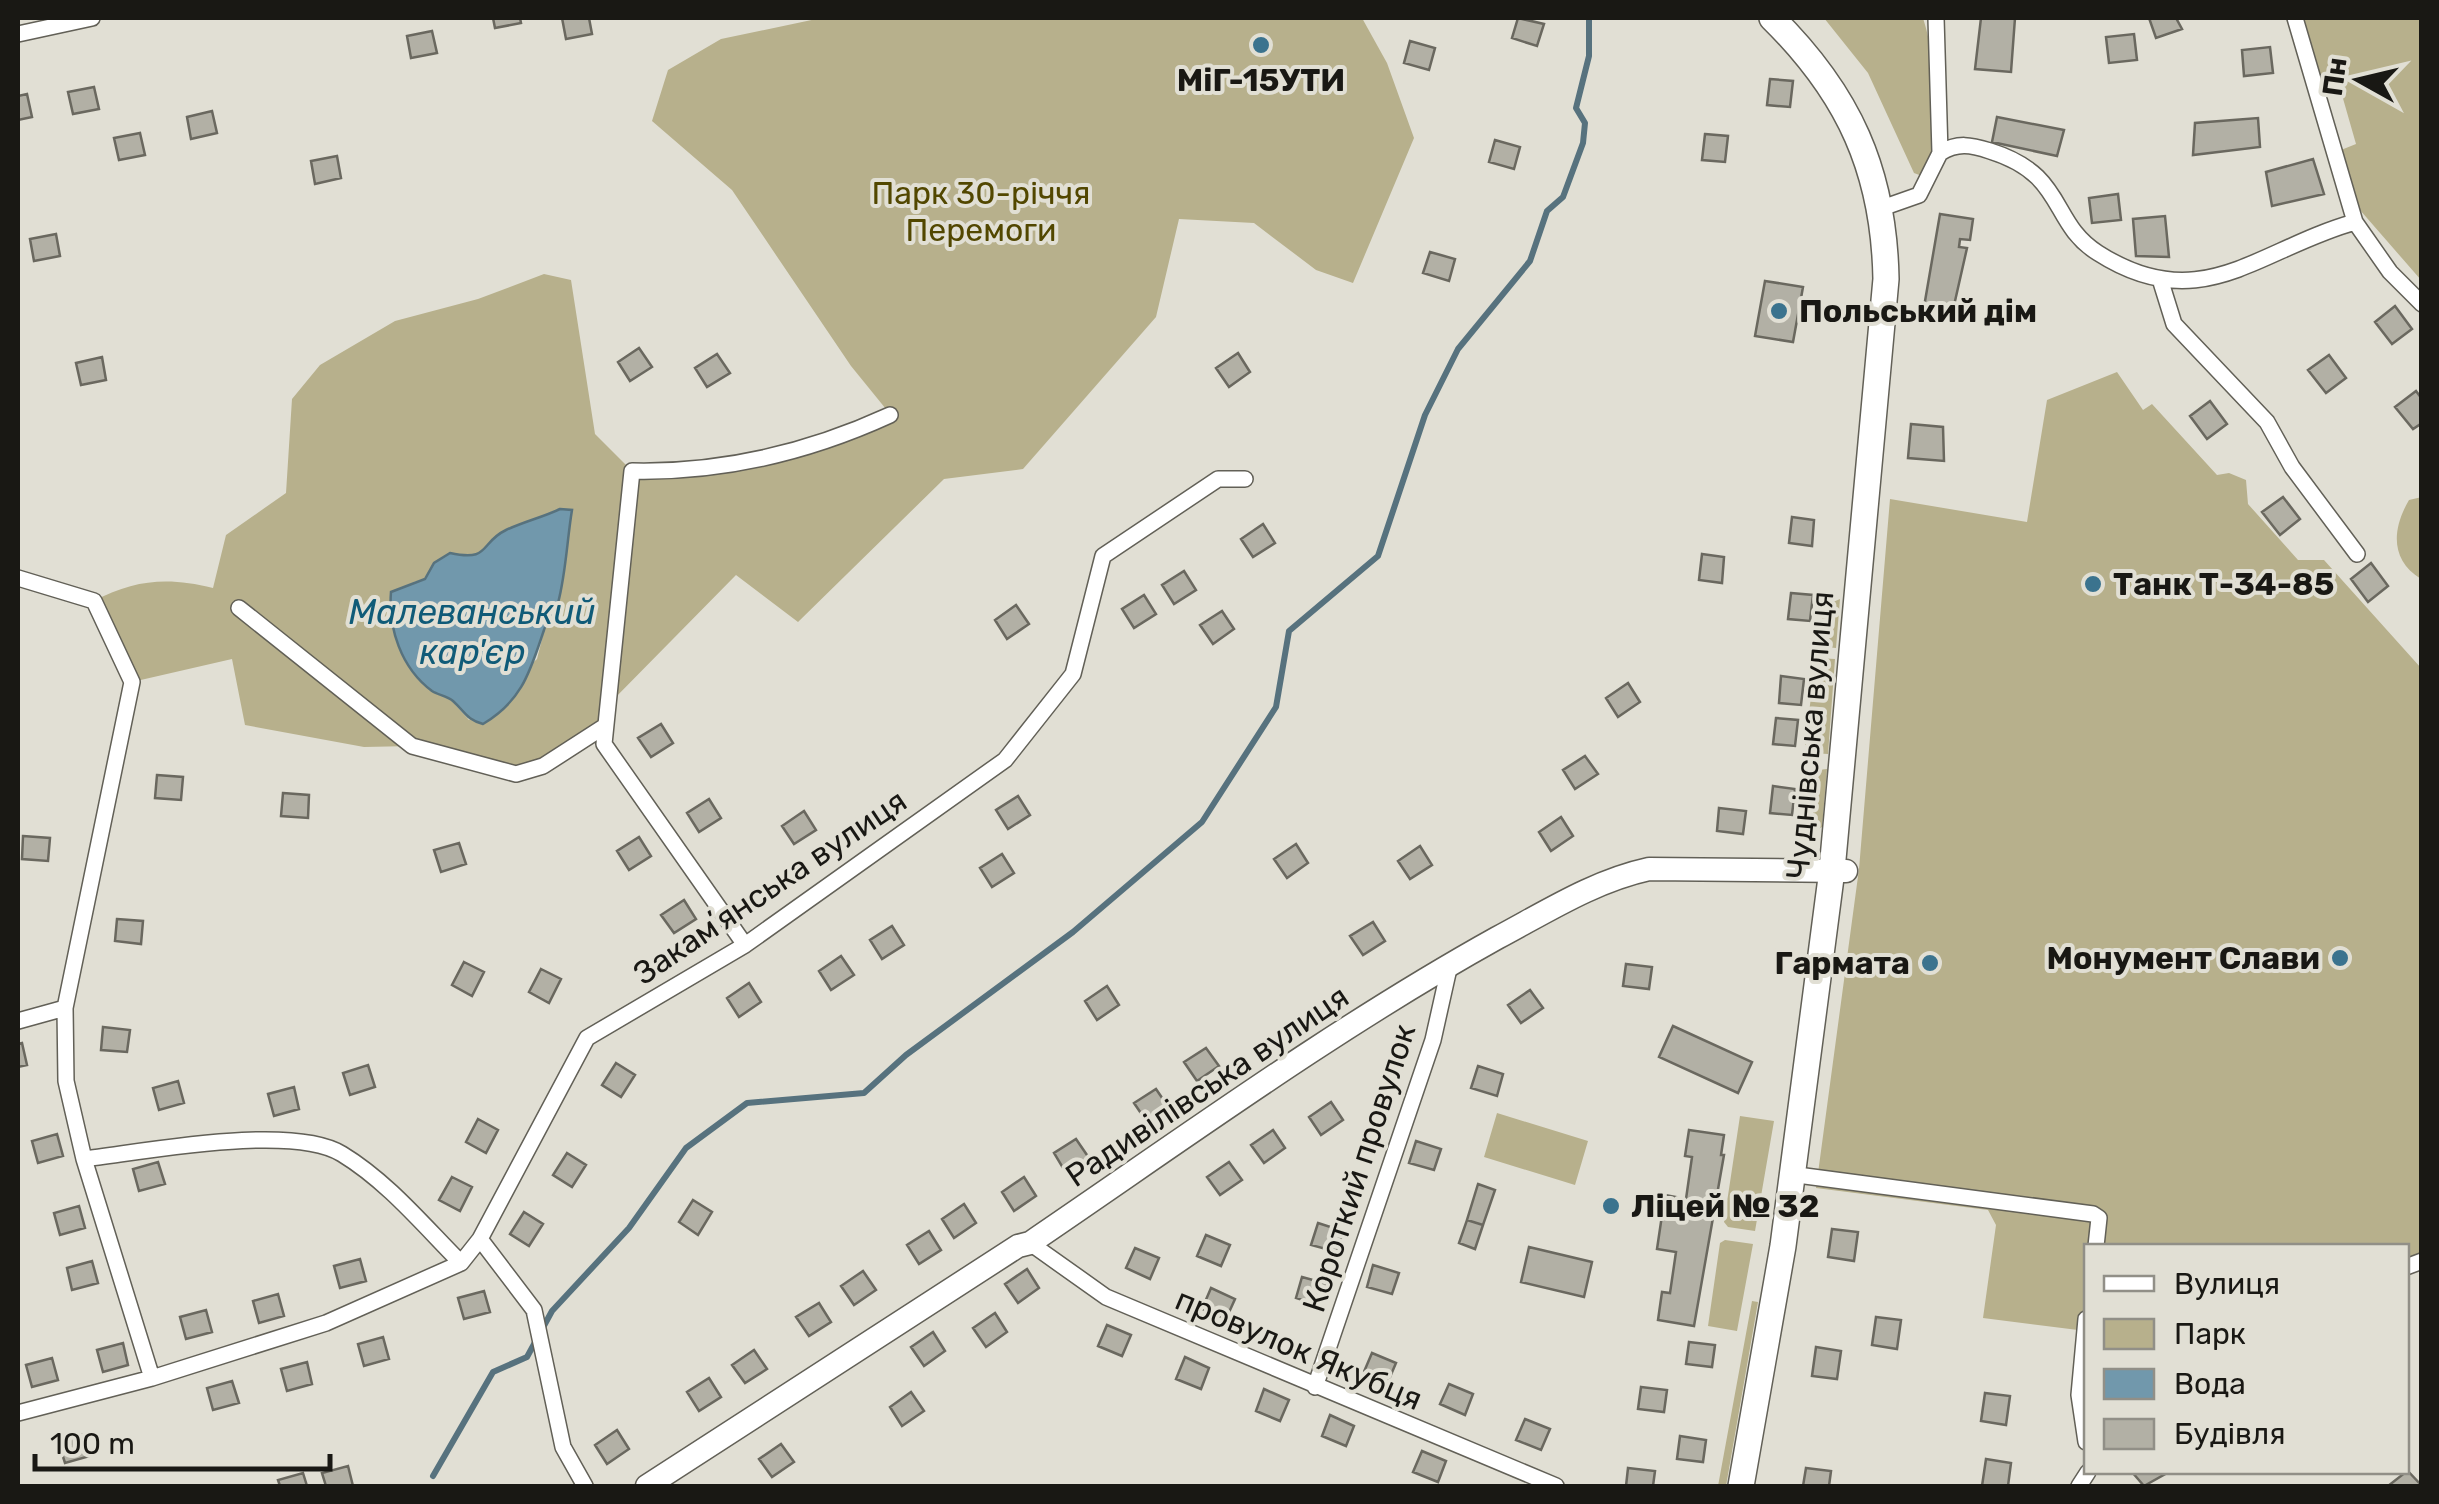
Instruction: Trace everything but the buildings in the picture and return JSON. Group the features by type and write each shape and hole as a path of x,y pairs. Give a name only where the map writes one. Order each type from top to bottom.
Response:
{"main road":[{"name":"Чуднівська вулиця","path":"1754,1486 1806,1176 1898,296 1900,232 1834,88 1812,57 1772,18"},
{"name":"Чуднівська вулиця","path":"1793,18 1851,88 1886,168 1889,206"},
{"name":"Чуднівська вулиця","path":"1741,1486 1783,1246 1839,871"}],"street":[{"path":"18,34 92,18"},
{"path":"1889,206 1918,195 1940,152 1936,18"},
{"path":"2295,18 2355,222 2390,272 2422,304"},
{"path":"1940,152 1954,144 1972,145 2028,167 2053,191 2080,238 2097,252 2160,279 2186,283 2226,276 2355,222"},
{"path":"2160,279 2174,324 2267,422 2292,467 2357,554"},
{"path":"745,945 604,744 632,471 690,472 776,458 890,414"},
{"name":"Закамʼянська вулиця","path":"18,1413 152,1378 326,1323 461,1263 480,1239 587,1038 745,945 1005,760 1073,674 1104,556 1218,479 1245,479"},
{"path":"18,578 94,600 132,682 64,1008 66,1081 84,1159 152,1378"},
{"path":"239,608 412,746 516,774 542,766 606,726"},
{"name":"Радивілівська вулиця","path":"647,1486 1018,1246 1030,1243 1450,964 1618,876 1686,866 1839,871"},
{"name":"Короткий провулок","path":"1315,1387 1433,1040 1450,964"},
{"path":"18,1021 64,1008"},
{"path":"84,1159 208,1144 290,1141 339,1152 380,1182 461,1263"},
{"path":"1806,1176 2093,1214 2099,1218 2096,1244"},
{"path":"480,1239 534,1310 563,1447 584,1486"},
{"name":"провулок Якубця","path":"1030,1243 1106,1298 1556,1486"},
{"path":"2084,1338 2078,1395 2084,1430"}],"green space":[{"name":"Парк 30-річчя Перемоги","path":"821,18 1362,18 1387,63 1414,138 1353,283 1316,270 1254,223 1179,219 1156,317 1023,469 944,479 798,622 736,575 608,705 605,726 516,774 412,746 364,747 245,725 232,659 132,682 94,601 124,588 152,582 213,588 226,535 286,493 292,399 320,365 395,321 478,299 544,274 571,280 595,434 632,471 776,457 890,414 851,366 732,190 652,121 668,70 721,39","holes":["560,509 563,564 558,606 545,627 537,659 469,720 451,700 430,690 414,582 425,579 450,553 479,553 506,530"]},
{"path":"1824,18 1923,18 1932,54 1936,120 1934,141 1922,176 1914,173 1868,73"},
{"path":"2302,18 2421,18 2421,280 2360,210 2341,150 2356,144 2336,74 2317,79"},
{"name":"Монумент Слави","path":"2117,372 2143,410 2152,404 2217,475 2229,473 2246,480 2248,504 2298,560 2324,560 2421,668 2421,1258 2409,1263 2409,1244 2084,1244 2084,1331 1983,1318 1996,1225 1988,1210 1816,1188 1859,869 1890,499 2027,522 2047,400"},
{"path":"2422,497 2421,579 2404,563 2397,533 2409,500"},
{"path":"1840,599 1836,648 1826,647 1819,639 1824,606"},
{"path":"1816,658 1835,659 1828,754 1811,753 1805,744"},
{"path":"1827,769 1822,827 1815,831 1809,771"},
{"path":"1497,1113 1588,1141 1575,1185 1484,1157"},
{"path":"1740,1116 1774,1121 1755,1231 1728,1227 1724,1222"},
{"path":"1725,1240 1753,1244 1737,1331 1708,1326 1720,1243"},
{"path":"1752,1301 1758,1302 1726,1486 1718,1486"}],"water":[{"name":"Малеванський кар'єр","path":"560,509 572,510 557,606 516,695 483,724 470,718 451,699 432,691 412,671 394,633 391,592 425,579 434,563 450,553 479,553 506,530"}],"waterway":[{"path":"433,1476 493,1372 527,1357 552,1311 629,1228 686,1148 747,1103 864,1093 906,1055 1073,932 1202,822 1276,707 1289,631 1378,556 1425,415 1458,349 1530,261 1547,211 1563,197 1583,143 1585,123 1576,108 1589,56 1589,18"}],"place":[{"name":"МіГ-15УТИ","path":"1261,45"},
{"name":"Польський дім","path":"1779,311"},
{"name":"Танк Т-34-85","path":"2093,584"},
{"name":"Монумент Слави","path":"2340,958"},
{"name":"Гармата","path":"1930,963"},
{"name":"Ліцей № 32","path":"1611,1206"}]}
